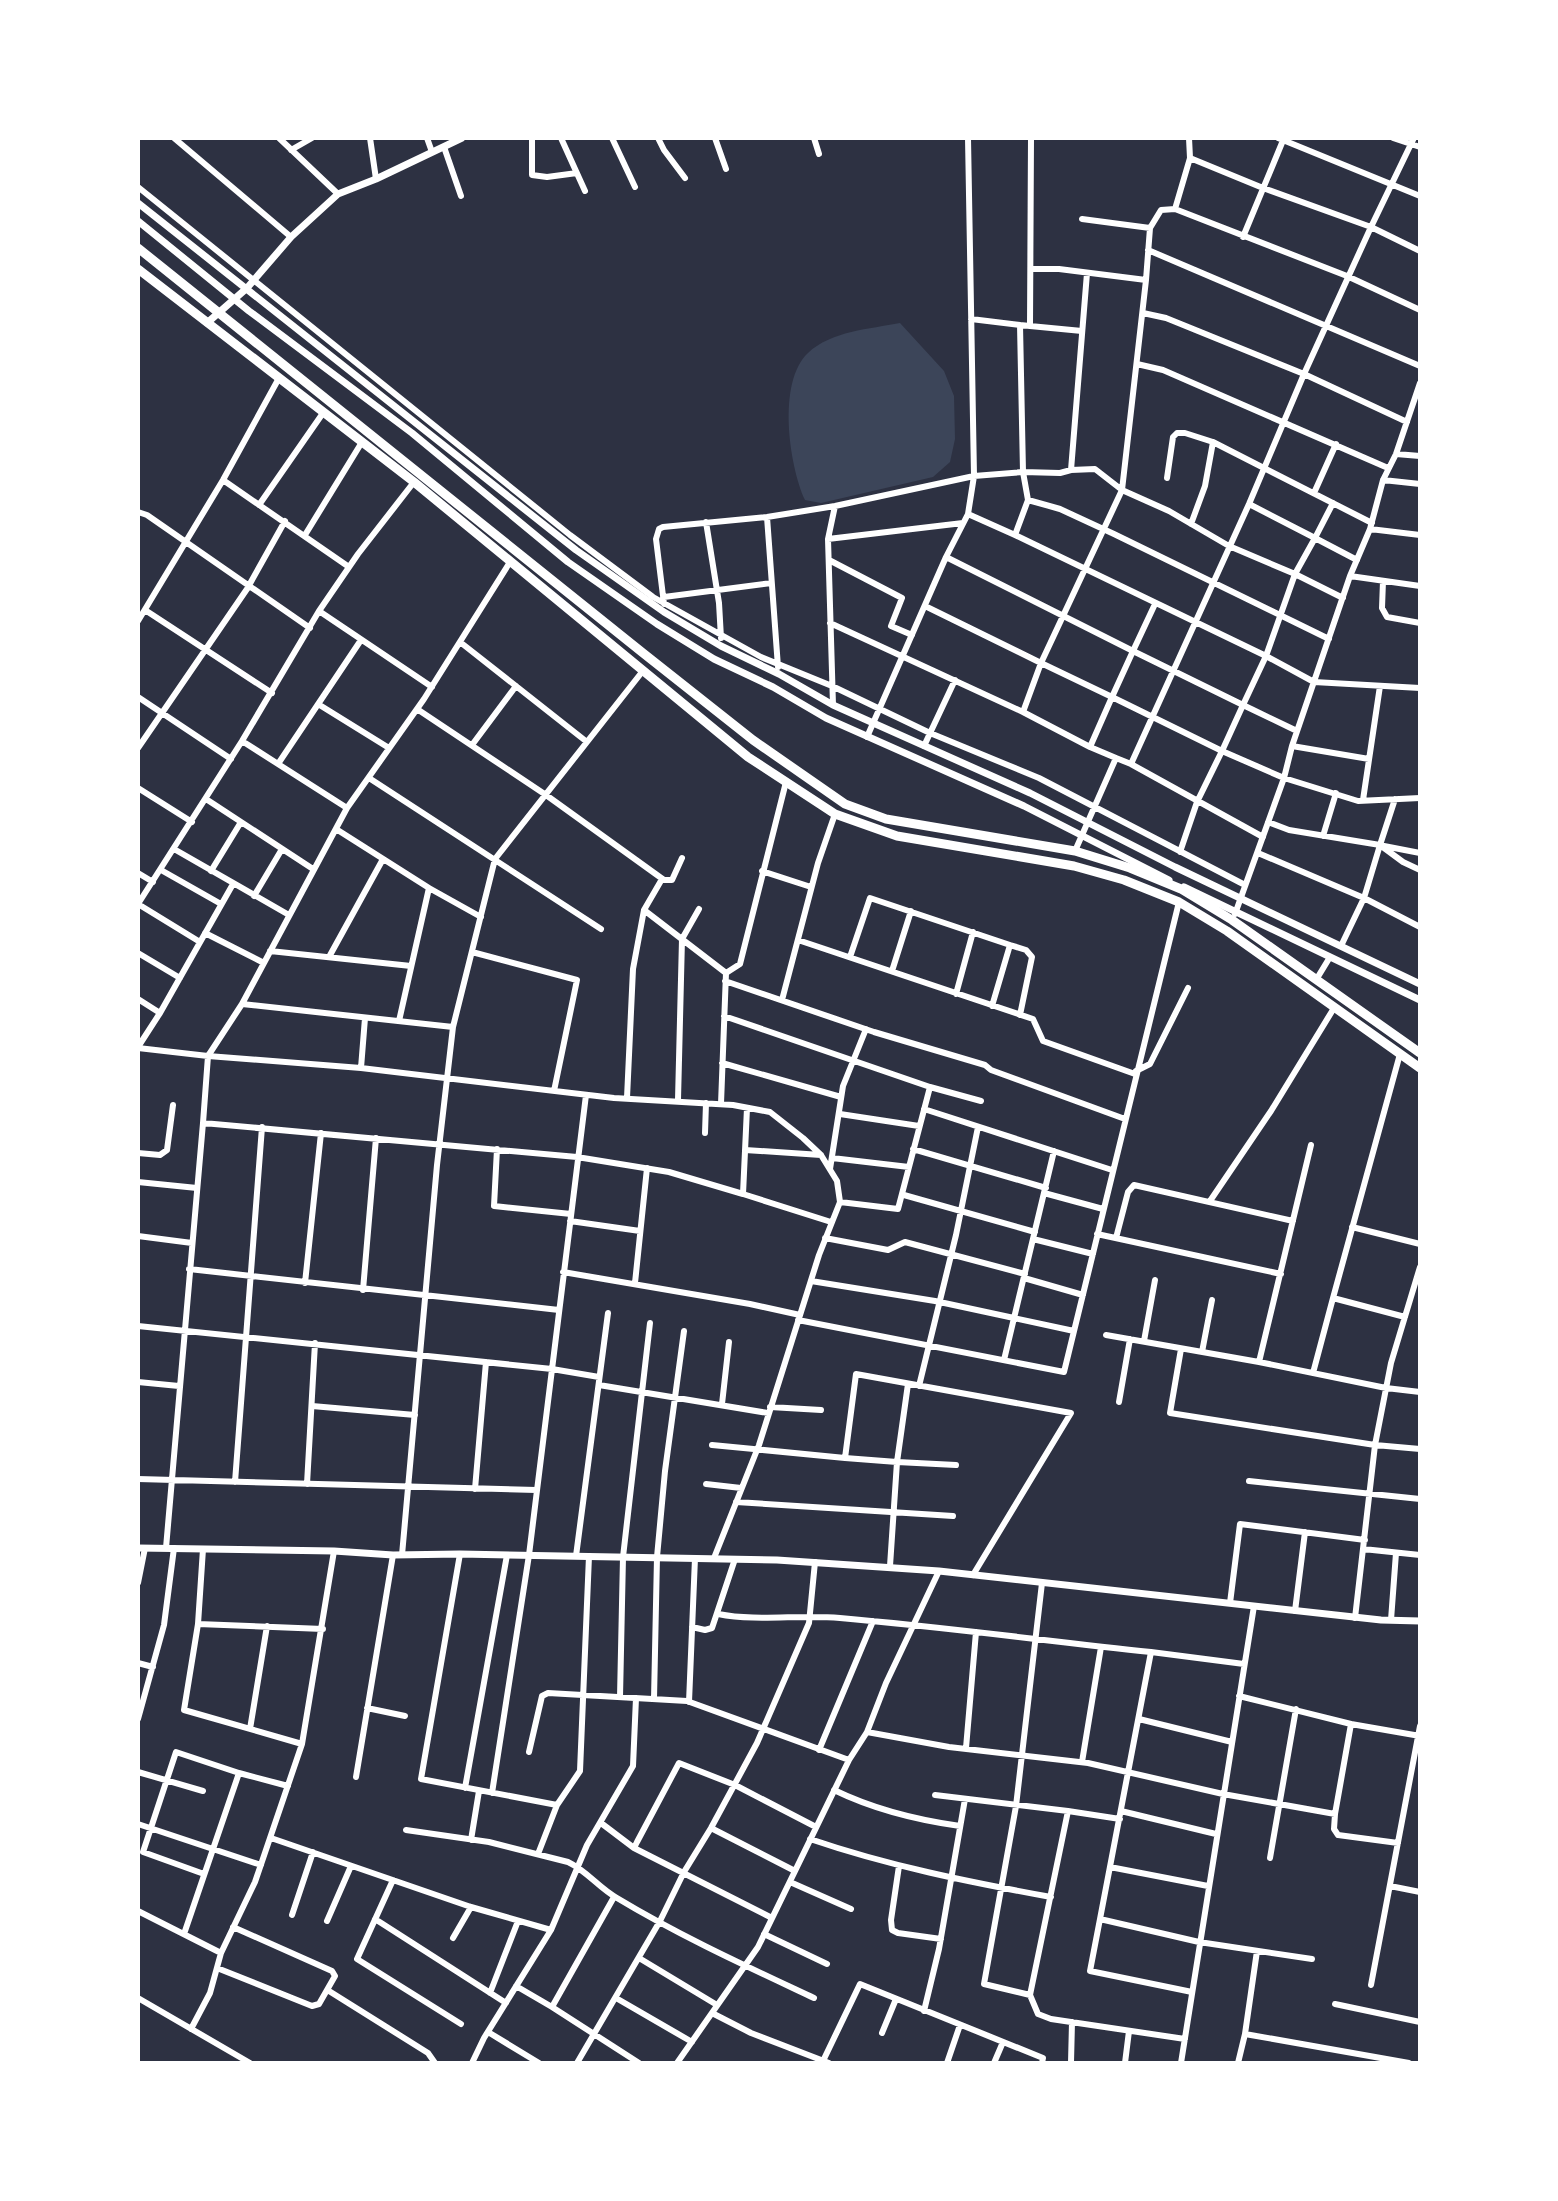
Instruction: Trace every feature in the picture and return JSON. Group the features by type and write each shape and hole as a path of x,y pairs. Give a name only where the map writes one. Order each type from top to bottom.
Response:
{"main road":[{"path":"138,248 753,740 845,804 886,819 1075,851 1182,887 1234,916 1316,980 1420,1053"},
{"path":"138,269 414,482 748,757 835,814 897,836 1074,866 1124,880 1179,902 1227,931 1420,1068"}],"street":[{"path":"174,138 291,237"},
{"path":"279,138 338,194"},
{"path":"291,150 312,138"},
{"path":"370,138 376,179"},
{"path":"427,138 432,152"},
{"path":"207,323 250,285 291,237 338,194 462,138"},
{"path":"532,138 532,175 547,177 577,173"},
{"path":"561,138 585,191"},
{"path":"612,138 635,187"},
{"path":"658,138 685,178"},
{"path":"715,138 726,169"},
{"path":"814,138 819,154"},
{"path":"867,737 968,514 974,476 968,138"},
{"path":"1030,326 1031,138"},
{"path":"1175,209 1190,158 1189,138"},
{"path":"1393,138 1412,141 1420,147"},
{"path":"1243,237 1282,139 1420,196"},
{"path":"1131,764 1249,504 1347,276 1412,141"},
{"path":"444,147 461,196"},
{"path":"1190,158 1371,227 1420,251"},
{"path":"138,187 250,285 561,538 664,604 777,664 1039,778 1245,885"},
{"path":"138,203 250,285 570,535 721,646 833,705 1030,793 1420,984"},
{"path":"1023,712 1041,663 1122,490 1150,228 1161,210 1175,209 1347,276 1420,310"},
{"path":"1082,219 1150,228"},
{"path":"138,221 234,300 412,433 552,548 657,624 714,659 867,737 1024,806 1182,887 1187,872"},
{"path":"1148,250 1420,366"},
{"path":"1031,269 1146,280"},
{"path":"1071,470 1087,273"},
{"path":"1143,313 1166,318 1304,374 1407,422"},
{"path":"971,319 1082,331"},
{"path":"1015,535 1028,500 1023,472 1020,325"},
{"path":"1137,364 1163,370 1388,468"},
{"path":"138,621 223,480 279,378"},
{"path":"1227,931 1258,853 1350,576 1371,526 1383,480 1396,454 1420,383"},
{"path":"259,505 323,413"},
{"path":"1167,478 1173,437 1177,433 1185,433 1213,442 1265,467 1371,526 1420,535"},
{"path":"305,535 362,442"},
{"path":"1191,524 1205,486 1213,442"},
{"path":"1314,493 1336,444"},
{"path":"1396,454 1420,456"},
{"path":"664,604 656,539 659,529 835,506 974,476 1095,469 1122,490 1229,546 1343,598"},
{"path":"223,480 349,567"},
{"path":"1383,480 1420,484"},
{"path":"200,942 138,904 272,693 319,611 414,482"},
{"path":"1028,500 1060,509 1329,639"},
{"path":"1180,852 1197,802 1266,656 1295,574 1333,503"},
{"path":"1249,504 1357,560"},
{"path":"833,705 828,539 835,506"},
{"path":"139,514 310,628"},
{"path":"968,514 1266,656 1314,682 1420,688"},
{"path":"767,517 779,674"},
{"path":"138,748 248,586 285,521"},
{"path":"706,522 717,591 721,646"},
{"path":"828,539 963,523"},
{"path":"552,548 561,538"},
{"path":"946,557 1297,731"},
{"path":"829,560 902,598 891,626 912,635"},
{"path":"138,1719 166,1616 179,1386 208,1056 242,1004 347,808 432,687 510,562"},
{"path":"1350,576 1420,586"},
{"path":"1383,581 1382,608 1387,617 1420,623"},
{"path":"664,604 717,591 771,583"},
{"path":"1090,747 1155,604"},
{"path":"925,606 1152,718 1284,778 1363,800 1420,798"},
{"path":"145,610 272,693"},
{"path":"319,611 432,687"},
{"path":"830,623 1131,764 1263,837"},
{"path":"278,764 361,640"},
{"path":"460,642 587,742"},
{"path":"402,1555 439,1144 453,1027 495,859 642,672"},
{"path":"924,746 955,680"},
{"path":"472,745 516,686"},
{"path":"1363,800 1380,686"},
{"path":"138,697 231,759"},
{"path":"318,704 389,748"},
{"path":"417,709 546,795 662,879 672,880 682,858"},
{"path":"242,741 347,808"},
{"path":"1292,746 1369,759"},
{"path":"1075,851 1116,758"},
{"path":"369,778 601,929"},
{"path":"721,1104 725,977 740,964 786,782"},
{"path":"138,788 192,822"},
{"path":"1323,836 1336,793"},
{"path":"206,799 313,869"},
{"path":"1341,946 1364,898 1395,799"},
{"path":"782,1000 811,887 835,814"},
{"path":"211,871 241,822"},
{"path":"1268,822 1289,830 1420,853"},
{"path":"336,829 481,917"},
{"path":"1380,845 1420,870"},
{"path":"174,849 289,915"},
{"path":"254,896 282,849"},
{"path":"1258,853 1364,898 1420,927"},
{"path":"329,957 383,859"},
{"path":"161,870 221,904"},
{"path":"762,871 811,887"},
{"path":"138,873 153,882"},
{"path":"627,1098 633,969 644,910 662,879"},
{"path":"233,884 138,1047 498,1082 586,1095 678,1100 747,1108 770,1112 821,1155 837,1181 840,1202 825,1238 757,1448 714,1558"},
{"path":"399,1021 429,888"},
{"path":"850,957 870,898 1026,950 1032,957 1020,1015"},
{"path":"563,1272 635,1283 1064,1372 1179,902"},
{"path":"678,1100 682,939 699,909"},
{"path":"644,910 725,977 866,1029 985,1065 991,1070 1125,1119"},
{"path":"892,971 911,911"},
{"path":"1234,916 1420,1000"},
{"path":"956,994 973,932"},
{"path":"205,933 264,963"},
{"path":"798,940 1033,1019 1043,1041 1136,1072 1150,1064 1188,988"},
{"path":"992,1006 1010,945"},
{"path":"270,951 411,966"},
{"path":"472,952 577,980 554,1091"},
{"path":"138,953 180,978"},
{"path":"1316,980 1330,957"},
{"path":"138,999 160,1013"},
{"path":"242,1004 453,1027"},
{"path":"1210,1201 1271,1111 1334,1008"},
{"path":"724,1016 930,1087 981,1101"},
{"path":"361,1068 365,1018"},
{"path":"830,1169 841,1097 866,1029"},
{"path":"1313,1373 1400,1054"},
{"path":"722,1063 841,1097"},
{"path":"840,1202 898,1209 930,1087"},
{"path":"492,1793 529,1555 586,1095"},
{"path":"705,1133 706,1103"},
{"path":"138,1153 160,1155 167,1150 173,1105"},
{"path":"743,1194 747,1108"},
{"path":"924,1109 1112,1170"},
{"path":"840,1114 919,1126"},
{"path":"203,1123 577,1157 647,1168 831,1222"},
{"path":"235,1482 262,1127"},
{"path":"919,1386 978,1127"},
{"path":"305,1283 321,1133"},
{"path":"363,1290 376,1138"},
{"path":"1259,1362 1311,1145"},
{"path":"497,1149 494,1206 640,1231"},
{"path":"913,1149 1103,1209"},
{"path":"745,1150 821,1155"},
{"path":"1004,1360 1054,1151"},
{"path":"832,1158 909,1167"},
{"path":"635,1283 647,1168"},
{"path":"138,1182 197,1188"},
{"path":"1116,1238 1128,1192 1134,1185 1293,1221"},
{"path":"904,1195 961,1210 1093,1254"},
{"path":"1352,1227 1420,1244"},
{"path":"1097,1234 1281,1274"},
{"path":"138,1236 192,1243"},
{"path":"825,1238 888,1250 905,1242 1083,1295"},
{"path":"189,1269 559,1310"},
{"path":"1355,1618 1375,1445 1386,1388 1420,1270"},
{"path":"1144,1341 1155,1280"},
{"path":"811,1281 939,1302 1074,1331"},
{"path":"1333,1298 1405,1317"},
{"path":"1202,1352 1212,1300"},
{"path":"576,1556 608,1313"},
{"path":"620,1697 623,1557 650,1323"},
{"path":"138,1326 552,1369 642,1391 722,1404 769,1410 821,1410"},
{"path":"654,1699 657,1557 684,1331"},
{"path":"1106,1335 1420,1392"},
{"path":"1119,1402 1130,1339"},
{"path":"722,1404 729,1342"},
{"path":"307,1484 315,1343"},
{"path":"1181,1349 1170,1413 1375,1445 1420,1449"},
{"path":"475,1489 486,1362"},
{"path":"845,1458 856,1374 1071,1413 973,1575"},
{"path":"138,1382 179,1386"},
{"path":"890,1566 897,1462 908,1384"},
{"path":"312,1406 415,1415"},
{"path":"712,1445 956,1465"},
{"path":"138,1479 536,1490"},
{"path":"1249,1481 1420,1499"},
{"path":"706,1484 741,1488"},
{"path":"736,1502 953,1516"},
{"path":"1230,1603 1240,1524 1365,1540"},
{"path":"1295,1611 1305,1532"},
{"path":"138,1583 141,1548 393,1555 714,1558 890,1566 1355,1618 1420,1621"},
{"path":"203,1549 198,1624 184,1710 302,1744"},
{"path":"1363,1549 1420,1555"},
{"path":"191,2029 210,1993 221,1953 261,1865 302,1744 334,1551"},
{"path":"1391,1620 1396,1553"},
{"path":"460,1554 421,1779 557,1805"},
{"path":"356,1777 393,1555"},
{"path":"465,1788 507,1555"},
{"path":"538,1854 557,1805 580,1771 589,1556"},
{"path":"689,1702 695,1558"},
{"path":"692,1627 712,1628 735,1559"},
{"path":"577,2063 660,1921 763,1729 809,1623 815,1562"},
{"path":"677,2063 764,1934 849,1760 867,1732 886,1683 939,1571"},
{"path":"1030,1995 984,1984 1016,1806 1042,1583"},
{"path":"1181,2063 1254,1606"},
{"path":"718,1614 744,1619 809,1615 914,1624 1244,1664"},
{"path":"819,1750 873,1621"},
{"path":"198,1624 323,1629"},
{"path":"250,1729 267,1626"},
{"path":"966,1748 976,1632"},
{"path":"1082,1762 1101,1647"},
{"path":"1151,1652 1090,1971 1192,1992"},
{"path":"138,1663 153,1667"},
{"path":"529,1752 542,1696 548,1693 689,1702 849,1760"},
{"path":"1239,1696 1351,1724 1419,1736"},
{"path":"472,2063 551,1930 587,1845 633,1766 636,1698"},
{"path":"367,1708 405,1716"},
{"path":"1270,1858 1296,1709"},
{"path":"1139,1719 1232,1742"},
{"path":"1351,1724 1334,1829 1338,1835 1398,1843"},
{"path":"1371,1985 1420,1726"},
{"path":"867,1732 1082,1762 1223,1794 1335,1814"},
{"path":"204,1874 143,1852 176,1752 288,1786"},
{"path":"634,1848 679,1763 735,1785 816,1827"},
{"path":"138,1772 203,1791"},
{"path":"184,1934 239,1773"},
{"path":"834,1790 914,1818 960,1826"},
{"path":"471,1840 479,1791"},
{"path":"935,1795 1120,1815 1216,1834"},
{"path":"924,2011 941,1939 965,1799"},
{"path":"1068,1811 1030,1995 1038,2014 1185,2039"},
{"path":"601,1823 634,1848 772,1918"},
{"path":"138,1824 261,1865"},
{"path":"711,1828 795,1871"},
{"path":"406,1830 538,1854 579,1867 614,1897 814,1998"},
{"path":"271,1838 471,1907 551,1930"},
{"path":"810,1839 871,1860 1051,1897"},
{"path":"292,1915 313,1852"},
{"path":"327,1921 351,1866"},
{"path":"899,1866 892,1930 941,1939"},
{"path":"1110,1867 1208,1886"},
{"path":"393,1880 357,1959 461,2024"},
{"path":"790,1882 851,1909"},
{"path":"1390,1886 1420,1892"},
{"path":"552,2007 614,1897"},
{"path":"453,1938 471,1907"},
{"path":"138,1911 221,1953"},
{"path":"375,1919 506,2003"},
{"path":"1100,1919 1199,1942 1312,1959"},
{"path":"490,1993 518,1921"},
{"path":"217,1968 312,2006 319,2004 329,1991 335,1976 332,1971 233,1927"},
{"path":"764,1934 827,1964"},
{"path":"1238,2063 1257,1951"},
{"path":"639,1958 717,2005"},
{"path":"712,2013 826,2062 860,1984 1043,2058 1042,2063"},
{"path":"516,1986 639,2063"},
{"path":"329,1991 428,2053 435,2063"},
{"path":"138,1998 250,2063"},
{"path":"616,1998 692,2042"},
{"path":"882,2033 896,1999"},
{"path":"1335,2004 1420,2022"},
{"path":"1071,2063 1072,2022"},
{"path":"947,2063 960,2025"},
{"path":"1125,2063 1129,2031"},
{"path":"488,2032 539,2063"},
{"path":"1245,2034 1409,2063"},
{"path":"994,2063 1003,2042"},
{"path":"1344,2063 1347,2052"},
{"path":"796,2063 800,2053"}],"shaded area":[{"path":"900,323 944,371 954,396 955,439 950,462 933,477 821,503 805,500 794,466 789,424 792,383 798,366 808,353 828,340 851,332"}]}
